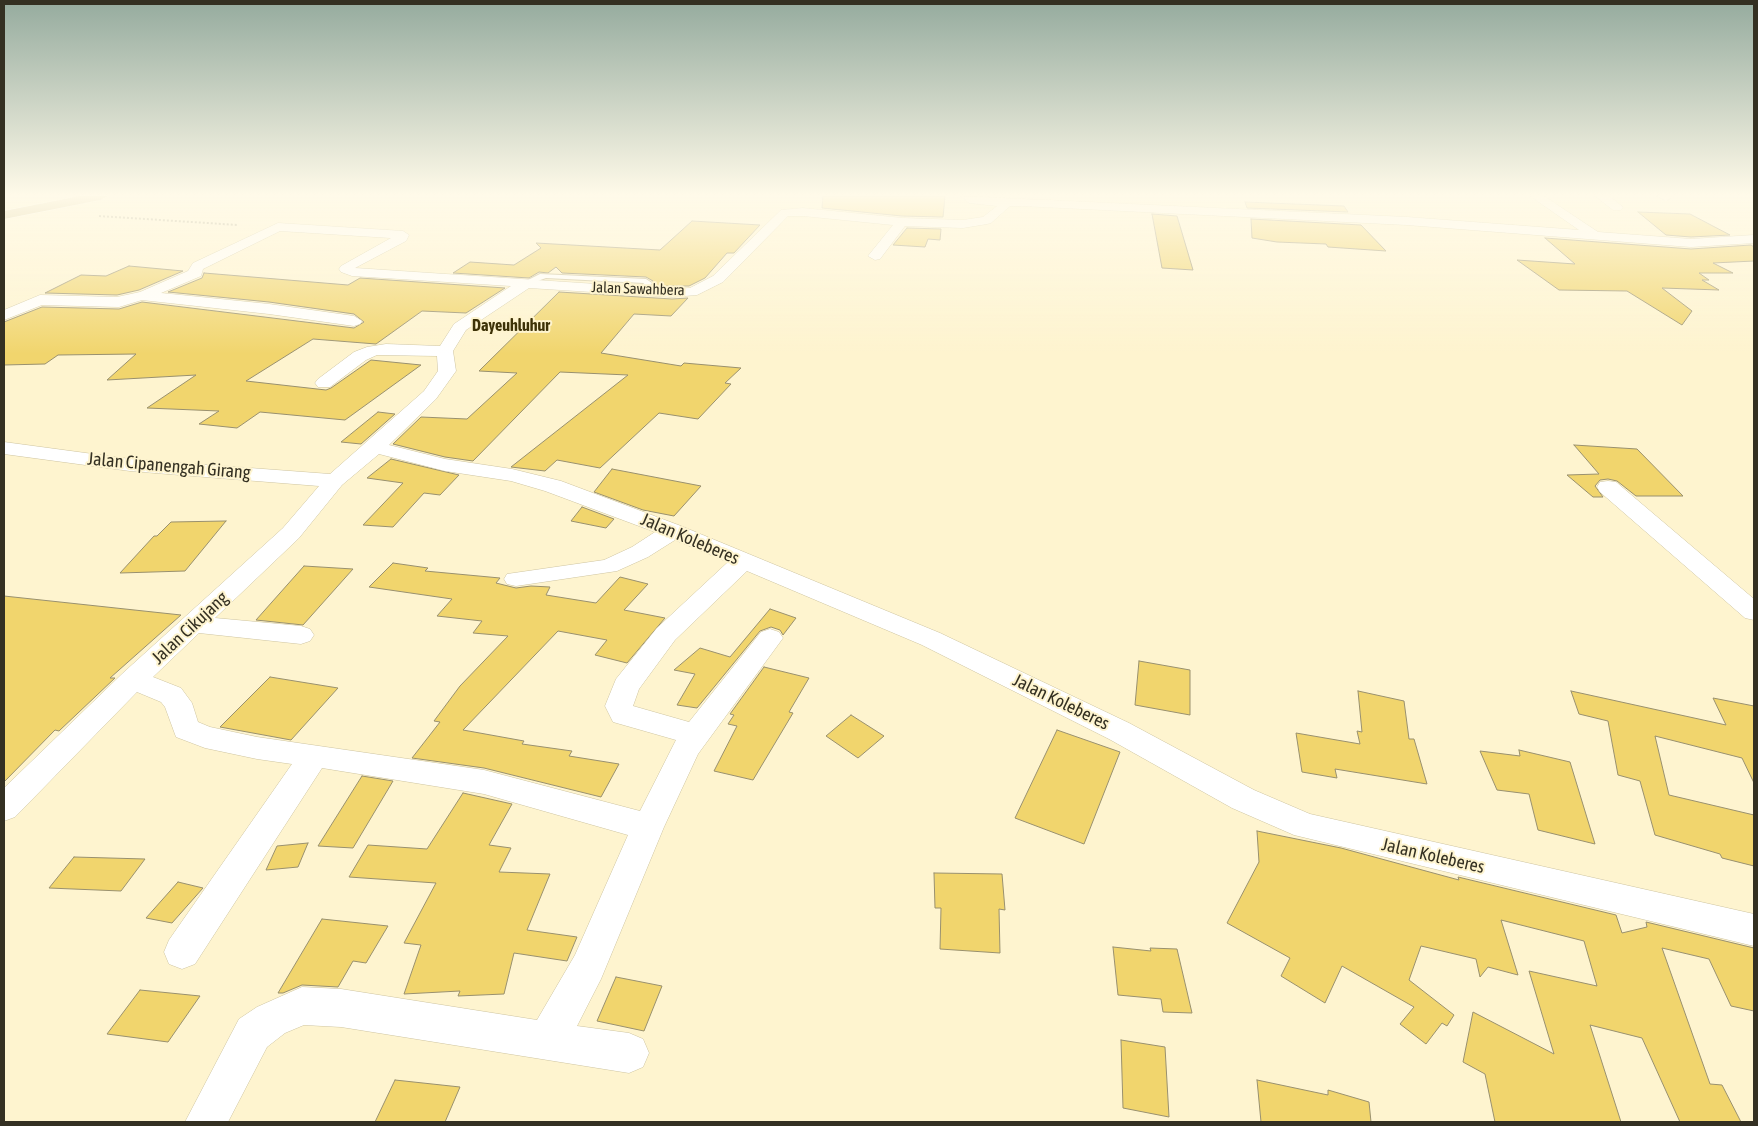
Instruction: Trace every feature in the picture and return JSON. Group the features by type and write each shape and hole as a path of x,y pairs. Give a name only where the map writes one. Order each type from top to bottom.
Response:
{"street":[{"path":"142,296 196,272 195,269 198,266 234,249"},
{"name":"Jalan Sawahbera","path":"381,249 346,269 352,272 678,293 701,289 718,280 749,249"},
{"path":"876,256 882,249"},
{"path":"375,447 434,390 447,371 445,351 460,327 526,283"},
{"path":"4,315 40,300 120,302 133,296 142,296 270,309 354,321"},
{"path":"324,383 360,356 373,351 386,349 445,351"},
{"name":"Jalan Cikujang","path":"4,808 133,680 291,533 335,481 375,447"},
{"name":"Jalan Koleberes","path":"375,447 445,465 512,475 554,486 673,531 932,639 1119,731 1243,799 1305,826 1754,930"},
{"name":"Jalan Cipanengah Girang","path":"4,448 130,464 335,481"},
{"path":"1608,487 1754,612"},
{"path":"516,579 608,566 640,552 673,531"},
{"path":"695,735 623,715 618,706 626,686 666,634 743,561"},
{"path":"195,624 301,635"},
{"path":"547,1041 588,967 648,827 685,750 770,638"},
{"path":"133,680 171,695 178,703 186,729 205,737 257,748 314,755 484,782 648,827"},
{"path":"182,952 314,755"},
{"path":"206,1122 253,1033 271,1020 302,1006 340,1008 629,1054"}],"building":[{"path":"540,249 738,249 734,253 727,253 705,278 689,286 652,286 653,281 646,277 562,273 556,267 548,273 539,272 529,278 453,273 470,262 514,265"},
{"path":"1158,249 1187,249 1193,270 1162,268"},
{"path":"1350,249 1384,249 1386,251"},
{"path":"1557,249 1754,249 1754,261 1713,263 1733,273 1699,273 1709,280 1702,280 1719,290 1662,288 1692,311 1682,325 1627,291 1559,290 1517,260 1575,264"},
{"path":"129,266 183,271 139,290 117,295 45,293 81,275 106,276"},
{"path":"204,273 348,285 360,278 505,288 466,313 422,311 376,344 313,339 246,381 326,390 371,360 421,365 345,420 260,412 237,428 199,424 219,411 147,408 196,375 107,380 136,354 58,355 45,364 4,365 4,322 42,307 119,309 142,302 354,328 364,322 354,314 269,302 168,292 202,278"},
{"path":"559,292 672,299 688,298 671,316 634,314 601,353 681,366 684,363 741,368 725,383 731,384 698,419 659,413 600,468 557,460 545,471 511,467 628,375 560,372 473,461 445,457 393,444 421,417 467,419 517,373 479,371"},
{"path":"378,412 395,414 361,444 341,442"},
{"path":"1574,445 1637,449 1683,496 1636,496 1617,481 1608,479 1600,480 1595,486 1603,497 1593,497 1567,475 1599,474"},
{"path":"391,459 459,475 440,495 424,493 393,527 363,525 403,483 367,478"},
{"path":"612,469 701,486 674,516 643,510 594,492"},
{"path":"582,507 614,519 606,528 571,521"},
{"path":"226,521 185,571 120,573 154,536 157,536 171,522"},
{"path":"393,563 428,568 425,571 500,578 496,583 516,588 531,586 550,587 546,595 596,603 620,577 648,584 624,610 665,618 627,663 595,655 607,640 558,631 463,730 524,741 522,744 572,751 569,756 619,764 601,797 484,768 412,758 440,722 434,721 460,686 508,636 473,633 482,621 437,616 452,599 369,587"},
{"path":"304,566 353,569 303,625 256,620"},
{"path":"4,596 181,615 110,678 115,678 59,731 55,730 4,782"},
{"path":"770,609 796,618 783,635 780,630 771,627 760,631 697,708 677,705 695,674 674,670 700,648 730,657"},
{"path":"1139,661 1190,670 1190,715 1135,705"},
{"path":"764,667 809,678 789,712 793,713 753,780 714,771 737,726 728,724 734,715 730,714"},
{"path":"270,677 338,688 291,740 220,727"},
{"path":"1358,691 1404,701 1409,739 1414,739 1427,784 1335,769 1337,778 1302,772 1296,733 1360,744 1357,731 1362,732"},
{"path":"1571,691 1726,725 1713,698 1754,706 1754,783 1742,758 1655,736 1669,795 1754,815 1754,866 1722,858 1720,854 1655,835 1640,781 1618,775 1608,721 1579,714"},
{"path":"851,715 884,736 858,758 826,736"},
{"path":"1057,730 1120,752 1084,844 1015,818"},
{"path":"1519,750 1570,762 1595,844 1538,830 1529,794 1497,790 1480,751 1520,756"},
{"path":"362,776 393,781 353,848 318,846"},
{"path":"463,793 512,804 489,845 511,848 499,872 550,874 527,930 577,937 567,961 514,953 504,994 458,996 460,991 404,994 421,945 404,943 436,883 349,877 368,845 427,849"},
{"path":"1257,831 1341,848 1459,880 1458,877 1616,915 1622,933 1647,927 1646,922 1754,948 1754,1011 1731,1006 1709,959 1662,948 1710,1084 1722,1085 1741,1122 1680,1122 1642,1038 1590,1025 1621,1122 1495,1122 1485,1074 1463,1062 1473,1012 1554,1054 1529,971 1597,986 1584,941 1501,920 1518,975 1488,967 1480,977 1476,959 1421,946 1409,980 1454,1015 1447,1026 1442,1023 1426,1044 1400,1024 1414,1007 1342,966 1325,1003 1281,976 1290,958 1227,923 1259,862"},
{"path":"308,843 298,867 266,870 277,846"},
{"path":"74,857 145,859 121,891 49,888"},
{"path":"934,873 1002,874 1005,910 999,909 1000,953 940,949 941,908 935,908"},
{"path":"178,882 203,888 172,923 146,918"},
{"path":"322,919 388,926 366,963 353,961 338,987 302,985 283,993 278,993"},
{"path":"1113,947 1151,951 1150,948 1177,949 1192,1013 1163,1012 1161,999 1118,995"},
{"path":"616,977 662,986 644,1031 597,1021"},
{"path":"140,990 200,996 168,1042 107,1034"},
{"path":"1121,1040 1165,1047 1169,1117 1123,1108"},
{"path":"395,1080 460,1087 445,1122 375,1122"},
{"path":"1257,1080 1328,1095 1328,1090 1369,1102 1371,1122 1261,1122"}],"district":[{"name":"Dayeuhluhur","path":"511,326"}]}
